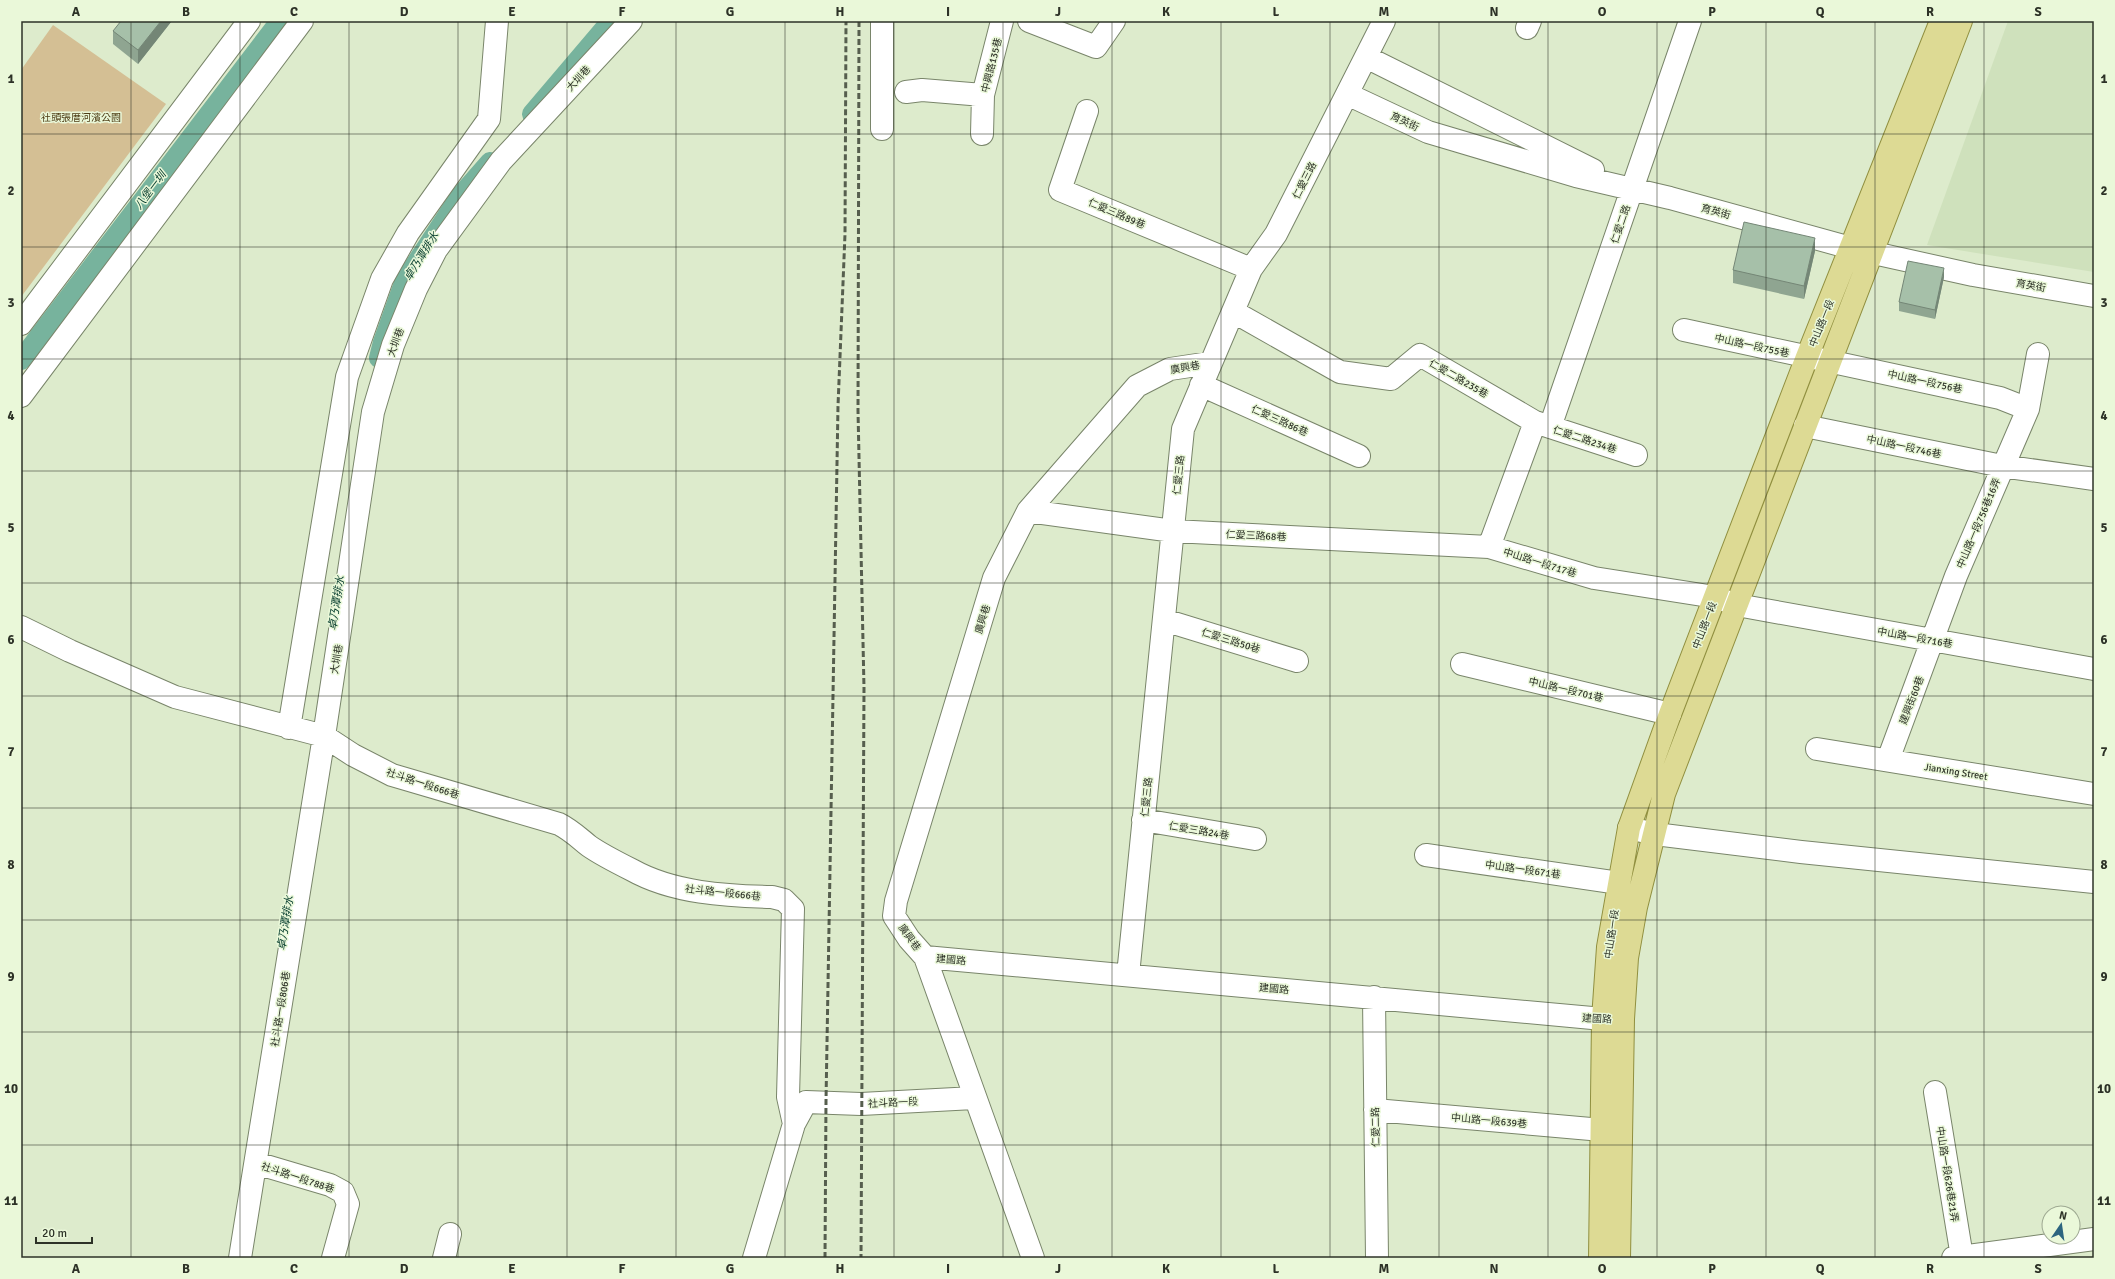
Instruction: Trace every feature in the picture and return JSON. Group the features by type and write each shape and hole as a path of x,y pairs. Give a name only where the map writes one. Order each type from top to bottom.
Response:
{"main road":[{"name":"中山路一段","path":"1600,1258 1602,1130 1613,1019 1627,958 1636,907 1664,794 1806,426 1819,359 1851,248 1941,21"},
{"name":"中山路一段","path":"1620,1258 1613,1019 1608,947 1630,828 1670,714 1714,597 1819,359 1872,252 1961,21"}],"street":[{"path":"21,324 249,21"},
{"path":"21,396 302,21"},
{"path":"295,730 347,377 365,324 386,272 408,233 489,119 497,21"},
{"name":"大圳巷","path":"323,736 373,412 393,345 416,289 436,250 501,161 631,21"},
{"path":"882,21 882,129"},
{"name":"中興路135巷","path":"982,134 984,95 1002,21"},
{"path":"1029,21 1096,47 1114,21"},
{"name":"仁愛三路","path":"1128,975 1183,429 1251,269 1276,234 1384,21"},
{"name":"仁愛二路","path":"1490,547 1543,425 1631,189 1690,21"},
{"path":"1366,57 1631,189"},
{"path":"906,92 922,90 984,95"},
{"name":"育英街","path":"1347,94 1428,132 1576,176 1631,189 1851,248 1973,275 2094,296"},
{"name":"仁愛三路89巷","path":"1087,111 1060,190 1251,269"},
{"name":"仁愛二路235巷","path":"1234,312 1340,372 1391,379 1420,355 1543,425"},
{"name":"中山路一段755巷","path":"1684,330 1819,359"},
{"name":"中山路一段756巷16弄","path":"1933,640 1956,576 2002,466 2028,409 2038,354"},
{"name":"中山路一段756巷","path":"1819,359 2000,398 2028,409"},
{"name":"廣興巷","path":"925,957 909,939 894,916 896,901 994,578 1028,511 1137,386 1170,369 1210,363"},
{"name":"仁愛三路86巷","path":"1201,385 1359,456"},
{"name":"仁愛二路234巷","path":"1543,425 1636,455"},
{"name":"中山路一段746巷","path":"1806,426 2002,466"},
{"path":"2002,466 2094,479"},
{"name":"仁愛三路68巷","path":"1028,511 1173,531 1340,539"},
{"name":"中山路一段717巷","path":"1340,539 1490,547 1594,578 1714,597 1737,604"},
{"name":"中山路一段716巷","path":"1737,604 2094,669"},
{"name":"仁愛三路50巷","path":"1164,620 1297,660"},
{"path":"21,627 70,651 175,697 295,730 323,736"},
{"name":"建興街60巷","path":"1888,760 1933,640"},
{"name":"中山路一段701巷","path":"1462,664 1670,714"},
{"name":"社斗路一段666巷","path":"323,736 353,755 392,775 559,824 571,830 590,846 648,878 689,890 772,897 784,900 792,909 788,1097 794,1124"},
{"name":"社斗路一段806巷","path":"240,1258 323,736"},
{"name":"Jianxing Street","path":"1817,748 2094,794"},
{"name":"仁愛三路24巷","path":"1143,820 1255,839"},
{"path":"1630,828 1655,834 1808,852 2094,882"},
{"name":"中山路一段671巷","path":"1426,855 1620,883"},
{"path":"925,957 974,1098 1033,1258"},
{"name":"建國路","path":"925,957 1613,1019"},
{"name":"仁愛二路","path":"1374,997 1377,1258"},
{"name":"中山路一段626巷21弄","path":"1935,1092 1958,1257"},
{"name":"社斗路一段","path":"754,1258 794,1124 806,1102 861,1104 974,1098"},
{"name":"中山路一段639巷","path":"1375,1110 1602,1130"},
{"name":"社斗路一段788巷","path":"256,1163 330,1185 343,1192 348,1204 333,1258"},
{"path":"444,1258 450,1234"},
{"path":"1958,1257 2094,1239"}],"shaded area":[{"path":"2008,21 2094,21 2094,272 1927,245"}],"green space":[{"name":"社頭張厝河濱公園","path":"53,25 166,104 21,297 21,70"}],"building":[{"path":"121,21 161,21 138,50 113,31"},
{"path":"1744,222 1815,238 1804,286 1733,270"},
{"path":"1908,261 1944,268 1935,310 1899,302"}],"waterway":[{"name":"八堡一圳","path":"21,360 280,21"},
{"name":"卓乃潭排水","path":"532,114 611,21"},
{"name":"卓乃潭排水","path":"379,358 383,342 405,280 461,195 490,162"}],"railway":[{"path":"825,1258 826,1101 838,406 845,234 846,21"},
{"path":"859,21 858,411 864,688 861,1258"}]}
